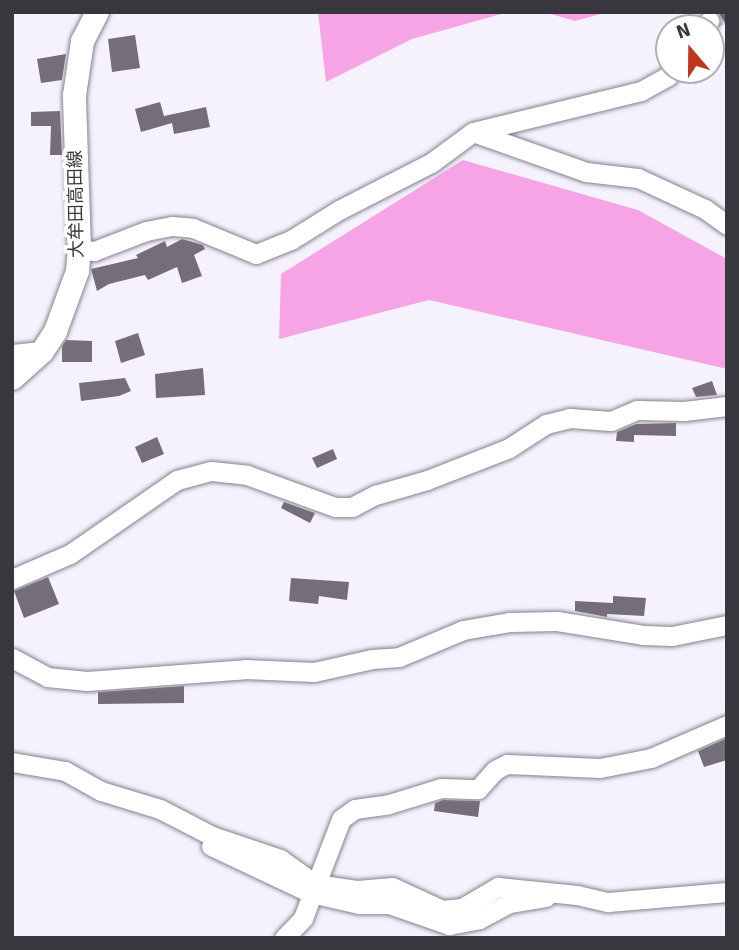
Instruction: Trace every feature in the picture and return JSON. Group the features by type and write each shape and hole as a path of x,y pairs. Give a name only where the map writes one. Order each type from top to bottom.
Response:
{"main road":[{"name":"大牟田高田線","path":"12,378 42,351 65,307 77,271 79,249 74,95 82,41 97,12"}],"street":[{"path":"79,249 94,251 146,231 172,226 193,228 256,254 291,240 339,210 431,163 473,132 641,91 655,83"},
{"path":"473,132 586,172 638,178 705,209 727,225"},
{"path":"12,354 42,351"},
{"path":"12,579 70,554 147,498 177,480 211,471 247,475 335,507 352,507 375,495 427,480 509,448 546,424 570,418 611,421 637,410 684,411 727,406"},
{"path":"12,658 47,677 87,681 244,668 314,672 372,659 399,657 463,630 510,622 557,621 643,635 672,636 727,625"},
{"path":"284,938 303,918 341,819 355,809 389,804 441,788 478,789 495,770 507,764 600,768 651,758 727,725"},
{"path":"12,762 65,771 101,790 160,809 212,836 280,859 313,889 357,890 392,887 442,910 462,908 498,887 577,895 608,902 727,892"},
{"path":"12,771 68,782 126,811 160,822 313,889 359,904 389,904 449,925 479,919 509,903 545,897 606,911 727,902"}],"shaded area":[{"path":"318,12 541,12 501,14 412,39 326,82"},
{"path":"544,12 608,12 575,21"},
{"path":"463,160 638,210 727,259 727,369 429,300 279,339 281,274"}],"building":[{"path":"135,35 140,68 112,72 108,39"},
{"path":"66,54 62,80 41,83 37,59"},
{"path":"160,102 164,116 206,107 210,127 174,134 172,123 141,132 135,109"},
{"path":"60,111 62,155 50,155 51,126 31,126 31,112"},
{"path":"182,239 203,245 205,249 194,255 202,276 182,283 177,267 148,280 145,275 109,284 97,291 91,269 138,258 136,255 165,241 167,247"},
{"path":"138,333 145,355 121,363 115,341"},
{"path":"66,340 92,341 92,362 62,362 62,346"},
{"path":"203,368 205,395 156,398 155,374"},
{"path":"125,378 131,391 119,396 81,401 79,383"},
{"path":"712,381 717,395 696,397 692,388"},
{"path":"676,423 676,436 634,435 634,442 616,441 617,432 636,424"},
{"path":"157,437 164,454 142,463 135,447"},
{"path":"333,449 337,459 317,468 312,458"},
{"path":"284,502 315,513 310,523 281,508"},
{"path":"48,577 59,604 24,618 14,591"},
{"path":"291,578 349,582 347,600 319,596 318,604 289,601"},
{"path":"613,596 646,598 644,616 607,614 607,617 575,611 575,601 613,603"},
{"path":"184,686 184,703 98,704 98,692"},
{"path":"727,738 727,760 704,767 698,751"},
{"path":"443,800 480,801 478,817 434,811 435,803"}],"tunnel":[{"path":"722,14 726,12"}],"railway":[{"path":"721,12 727,22"}]}
